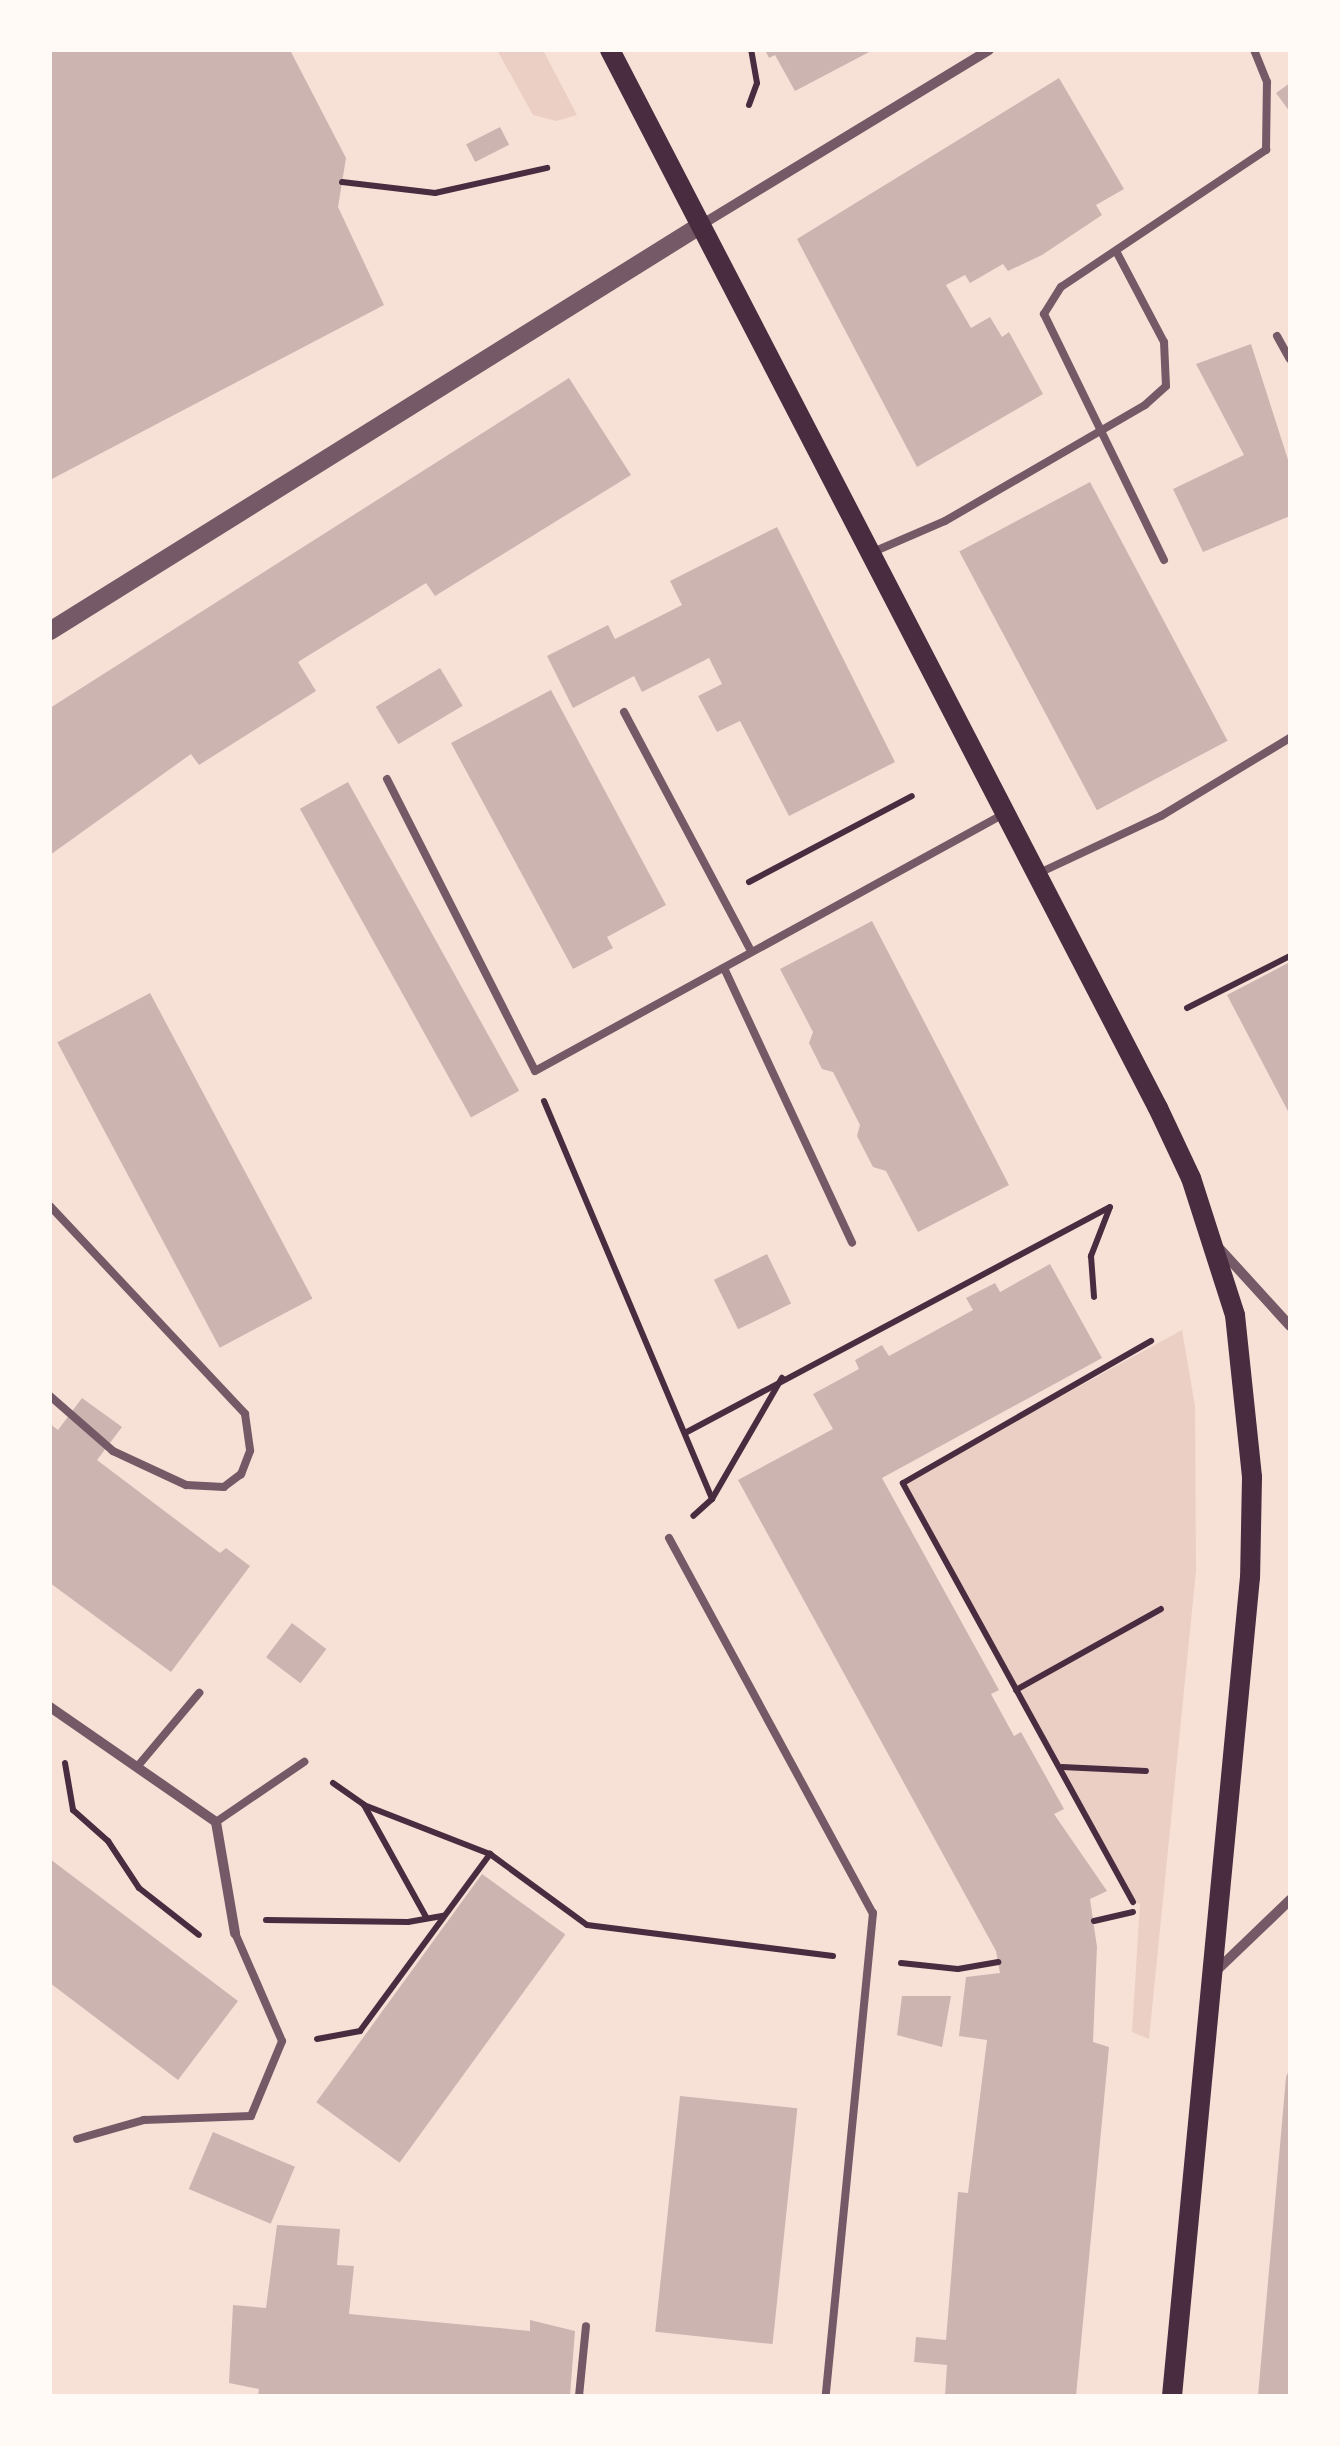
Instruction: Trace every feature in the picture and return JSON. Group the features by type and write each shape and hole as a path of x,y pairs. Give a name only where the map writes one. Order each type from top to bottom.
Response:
{"main road":[{"path":"610,50 1158,1108 1215,1244 1244,1372 1252,1477 1250,1577 1172,2396"}],"street":[{"path":"50,630 988,50"},
{"path":"1215,1244 1290,1326"},
{"path":"54,1710 216,1822 232,1928"},
{"path":"1212,1976 1290,1900"}],"lane":[{"path":"1164,560 1044,314 1061,287 1266,150 1267,82 1254,50"},
{"path":"870,553 945,521 1166,386 1164,342 1116,251"},
{"path":"1277,336 1290,359"},
{"path":"624,712 751,951"},
{"path":"1037,874 1161,816 1290,738"},
{"path":"388,779 534,1071 1006,813"},
{"path":"724,968 852,1244"},
{"path":"50,1206 245,1414 250,1451 241,1474 224,1487 186,1485 113,1451 50,1396"},
{"path":"669,1538 856,1872 873,1914 872,1960 826,2396"},
{"path":"136,1767 199,1693"},
{"path":"216,1822 304,1762"},
{"path":"76,2139 144,2120 251,2116 282,2041 232,1928"},
{"path":"579,2396 586,2326"}],"path":[{"path":"750,104 756,82 752,50"},
{"path":"342,182 434,193 547,168"},
{"path":"722,896 912,796"},
{"path":"1187,1008 1290,956"},
{"path":"534,1071 712,1499"},
{"path":"685,1433 783,1376 1110,1207 1091,1256 1094,1298"},
{"path":"1133,1902 903,1483 1151,1340"},
{"path":"669,1538 712,1499 783,1376"},
{"path":"1016,1690 1161,1609"},
{"path":"54,1710 73,1810 108,1841 139,1888 255,1976"},
{"path":"304,1762 364,1805 490,1854 587,1926 958,1968 998,1962"},
{"path":"1061,1767 1146,1771"},
{"path":"364,1805 426,1918"},
{"path":"282,2041 360,2031 490,1854"},
{"path":"1094,1922 1132,1912"},
{"path":"191,1930 444,1916"}],"shaded area":[{"path":"497,50 543,50 577,115 556,121 533,115"},
{"path":"1182,1330 1195,1406 1196,1571 1149,2039 1132,2032 1140,1904 1133,1902 903,1483"}],"building":[{"path":"50,50 290,50 346,158 338,207 384,305 50,480"},
{"path":"765,50 873,50 795,91 775,55 769,58"},
{"path":"1059,78 1124,189 1096,205 1102,215 1042,255 1008,271 1003,264 970,283 965,275 946,285 971,328 990,317 1002,337 1009,332 1043,394 917,467 797,239"},
{"path":"1290,83 1290,112 1276,93"},
{"path":"500,127 509,145 475,162 466,144"},
{"path":"1251,344 1290,466 1290,516 1203,552 1173,489 1244,455 1196,364"},
{"path":"569,378 631,475 435,596 426,583 298,662 316,691 199,765 191,754 50,855 50,708"},
{"path":"1090,482 1228,741 1097,810 959,551"},
{"path":"777,527 895,762 789,816 740,721 717,732 698,696 722,684 709,658 642,692 634,676 573,708 547,656 608,625 615,639 682,605 670,581"},
{"path":"440,668 463,706 398,744 376,707"},
{"path":"551,690 666,905 607,937 613,948 573,969 451,743"},
{"path":"348,782 519,1091 471,1117 300,809"},
{"path":"872,921 1009,1185 918,1232 886,1171 873,1167 857,1136 860,1125 833,1072 822,1069 809,1043 813,1032 780,969"},
{"path":"1290,962 1290,1115 1227,995"},
{"path":"150,993 312,1298 220,1348 57,1042"},
{"path":"767,1254 791,1303 738,1329 714,1280"},
{"path":"1050,1264 1102,1358 882,1478 999,1690 991,1694 1014,1736 1021,1732 1064,1809 1054,1814 1107,1891 1090,1899 1097,1947 1093,2042 1109,2047 1076,2396 945,2396 947,2365 914,2362 916,2337 946,2340 958,2192 968,2193 987,2040 959,2036 966,1977 1000,1973 996,1951 738,1480 833,1429 813,1394 859,1369 855,1360 882,1345 889,1356 973,1310 966,1298 995,1283 1000,1292"},
{"path":"82,1398 122,1427 97,1460 220,1553 226,1548 250,1566 171,1672 50,1583 50,1424 58,1430"},
{"path":"292,1623 326,1649 300,1683 266,1657"},
{"path":"50,1859 238,2001 178,2080 50,1983"},
{"path":"482,1874 565,1935 400,2163 316,2102"},
{"path":"902,1996 951,1996 942,2047 897,2035"},
{"path":"1290,2068 1290,2396 1258,2396 1286,2077"},
{"path":"680,2096 797,2108 773,2344 655,2332"},
{"path":"213,2132 295,2167 271,2224 189,2189"},
{"path":"277,2225 340,2229 337,2265 354,2266 349,2314 530,2331 530,2320 575,2331 570,2396 258,2396 259,2389 229,2383 233,2305 266,2308"}]}
